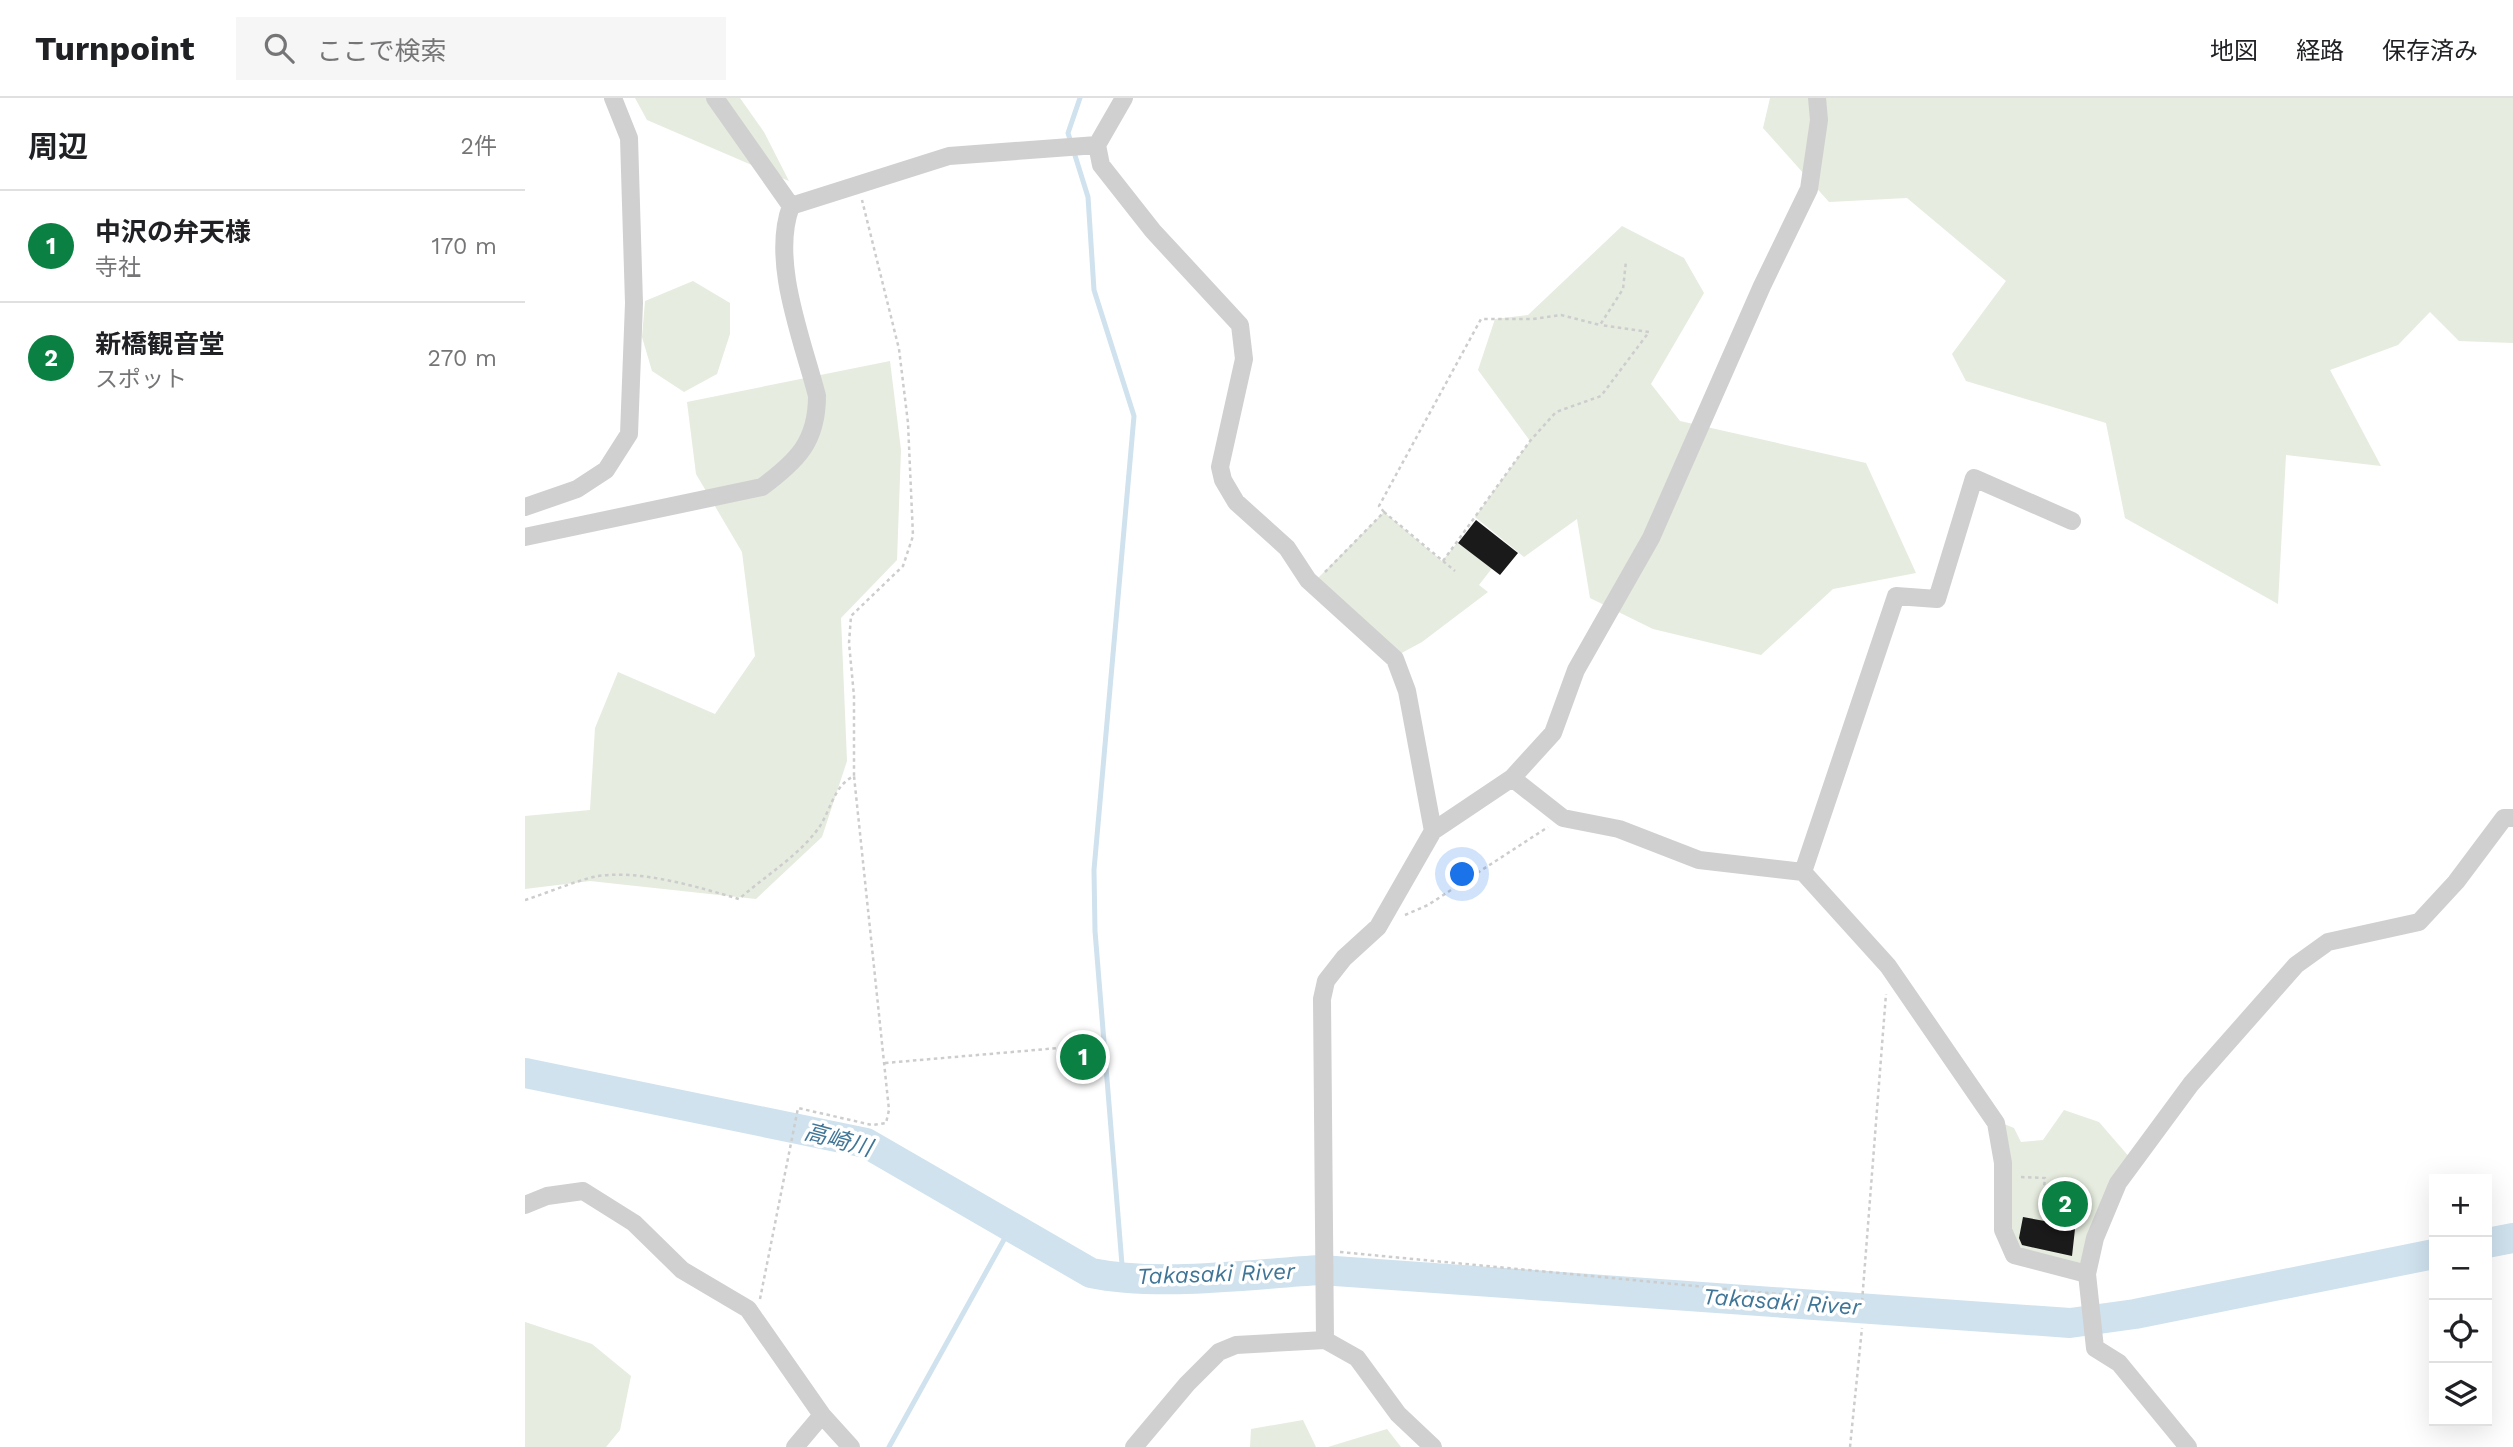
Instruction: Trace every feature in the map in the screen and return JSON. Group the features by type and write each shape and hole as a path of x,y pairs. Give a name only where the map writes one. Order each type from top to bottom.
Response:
{"street":[{"path":"525,507 577,489 606,470 629,434 634,303 629,138 613,98"},
{"path":"715,98 791,206"},
{"path":"1124,98 1097,145 1101,165 1153,230 1240,325 1244,359 1220,467 1223,480 1236,502 1287,548 1313,584 1395,659 1406,691 1433,831"},
{"path":"1325,1340 1322,999 1326,981 1344,958 1378,927 1433,831 1512,778 1553,733 1576,670 1651,538 1762,286 1809,189 1819,120 1817,98"},
{"path":"791,206 949,156 1097,145"},
{"path":"525,537 762,487 793,464 817,420 817,396 784,255 785,222 791,206"},
{"path":"1803,872 1896,596 1937,599 1974,478 2072,521"},
{"path":"1512,778 1563,818 1619,829 1699,860 1803,872 1888,966 1996,1123 2003,1163 2003,1230 2014,1255 2087,1274"},
{"path":"2188,1447 2119,1363 2095,1348 2087,1274 2099,1227 2118,1183 2191,1084 2296,965 2328,942 2419,922 2456,882 2504,818 2513,818"},
{"path":"525,1205 547,1196 583,1191 595,1196 634,1223 682,1270 748,1309 822,1415 851,1447"},
{"path":"1134,1447 1187,1384 1219,1352 1236,1345 1325,1340 1357,1358 1398,1415 1433,1447"},
{"path":"795,1447 822,1415"}],"path":[{"path":"756,1319 798,1108 872,1125 886,1123 889,1110 854,776 854,696 849,643 851,616 903,566 913,536 908,423 899,349 858,183"},
{"path":"1600,325 1623,289 1626,261"},
{"path":"1443,561 1530,441 1556,412 1601,396 1649,332 1600,325 1561,315 1533,319 1481,318 1379,506 1384,512 1455,571"},
{"path":"1313,584 1384,512"},
{"path":"525,900 595,877 625,876 686,884 739,899 767,874 788,860 818,829 843,781 854,776"},
{"path":"1378,927 1428,905 1563,818"},
{"path":"1324,1251 1862,1302 1888,966"},
{"path":"884,1063 1070,1047"},
{"path":"2003,1189 2021,1187 2021,1176 2045,1178 2041,1216 2099,1227"},
{"path":"1850,1447 1861,1328"}],"shaded area":[{"path":"635,98 740,98 764,132 789,181 647,120"},
{"path":"1770,98 2513,98 2513,343 2459,341 2430,312 2398,345 2330,370 2381,466 2286,455 2278,604 2125,518 2106,423 1966,381 1952,354 2006,281 1907,198 1829,202 1763,128"},
{"path":"1622,226 1684,258 1704,293 1651,384 1680,421 1866,463 1916,573 1833,589 1761,655 1653,629 1590,598 1577,519 1524,557 1475,517 1530,441 1478,370 1495,319 1528,315"},
{"path":"693,281 730,303 730,334 717,374 684,392 652,371 642,337 645,301"},
{"path":"890,361 901,450 897,560 841,618 847,761 822,837 756,899 590,881 525,889 525,816 590,810 595,728 618,672 715,714 755,656 742,552 696,474 687,402"},
{"path":"1384,512 1442,561 1457,543 1493,567 1479,585 1488,592 1422,642 1396,656 1312,584"},
{"path":"2064,1110 2099,1122 2131,1159 2084,1270 2017,1253 2007,1231 1999,1122 2014,1128 2021,1142 2043,1140"},
{"path":"525,1322 592,1344 631,1376 620,1430 606,1447 525,1447"},
{"path":"1303,1420 1316,1447 1250,1447 1251,1429"},
{"path":"1387,1429 1401,1447 1328,1447"}],"building":[{"path":"1476,520 1518,553 1500,575 1458,543"},
{"path":"1092,1039 1097,1067 1073,1069 1069,1042"},
{"path":"2055,1190 2079,1193 2072,1256 2022,1245 2019,1238 2023,1217 2050,1222"}],"waterway":[{"path":"1080,98 1068,133 1088,197 1094,290 1134,416 1094,870 1095,931 1123,1277"},
{"name":"Takasaki River","path":"525,1073 866,1143 1091,1273 1118,1277 1205,1278 1321,1270 2070,1323 2135,1314 2429,1255"},
{"path":"889,1447 1011,1227"},
{"name":"Takasaki River","path":"2492,1242 2513,1238"}],"place":[{"name":"中沢の弁天様","path":"1083,1057"},
{"name":"新橋観音堂","path":"2065,1204"}],"water label":[{"name":"高崎川","path":"838,1140"}]}
